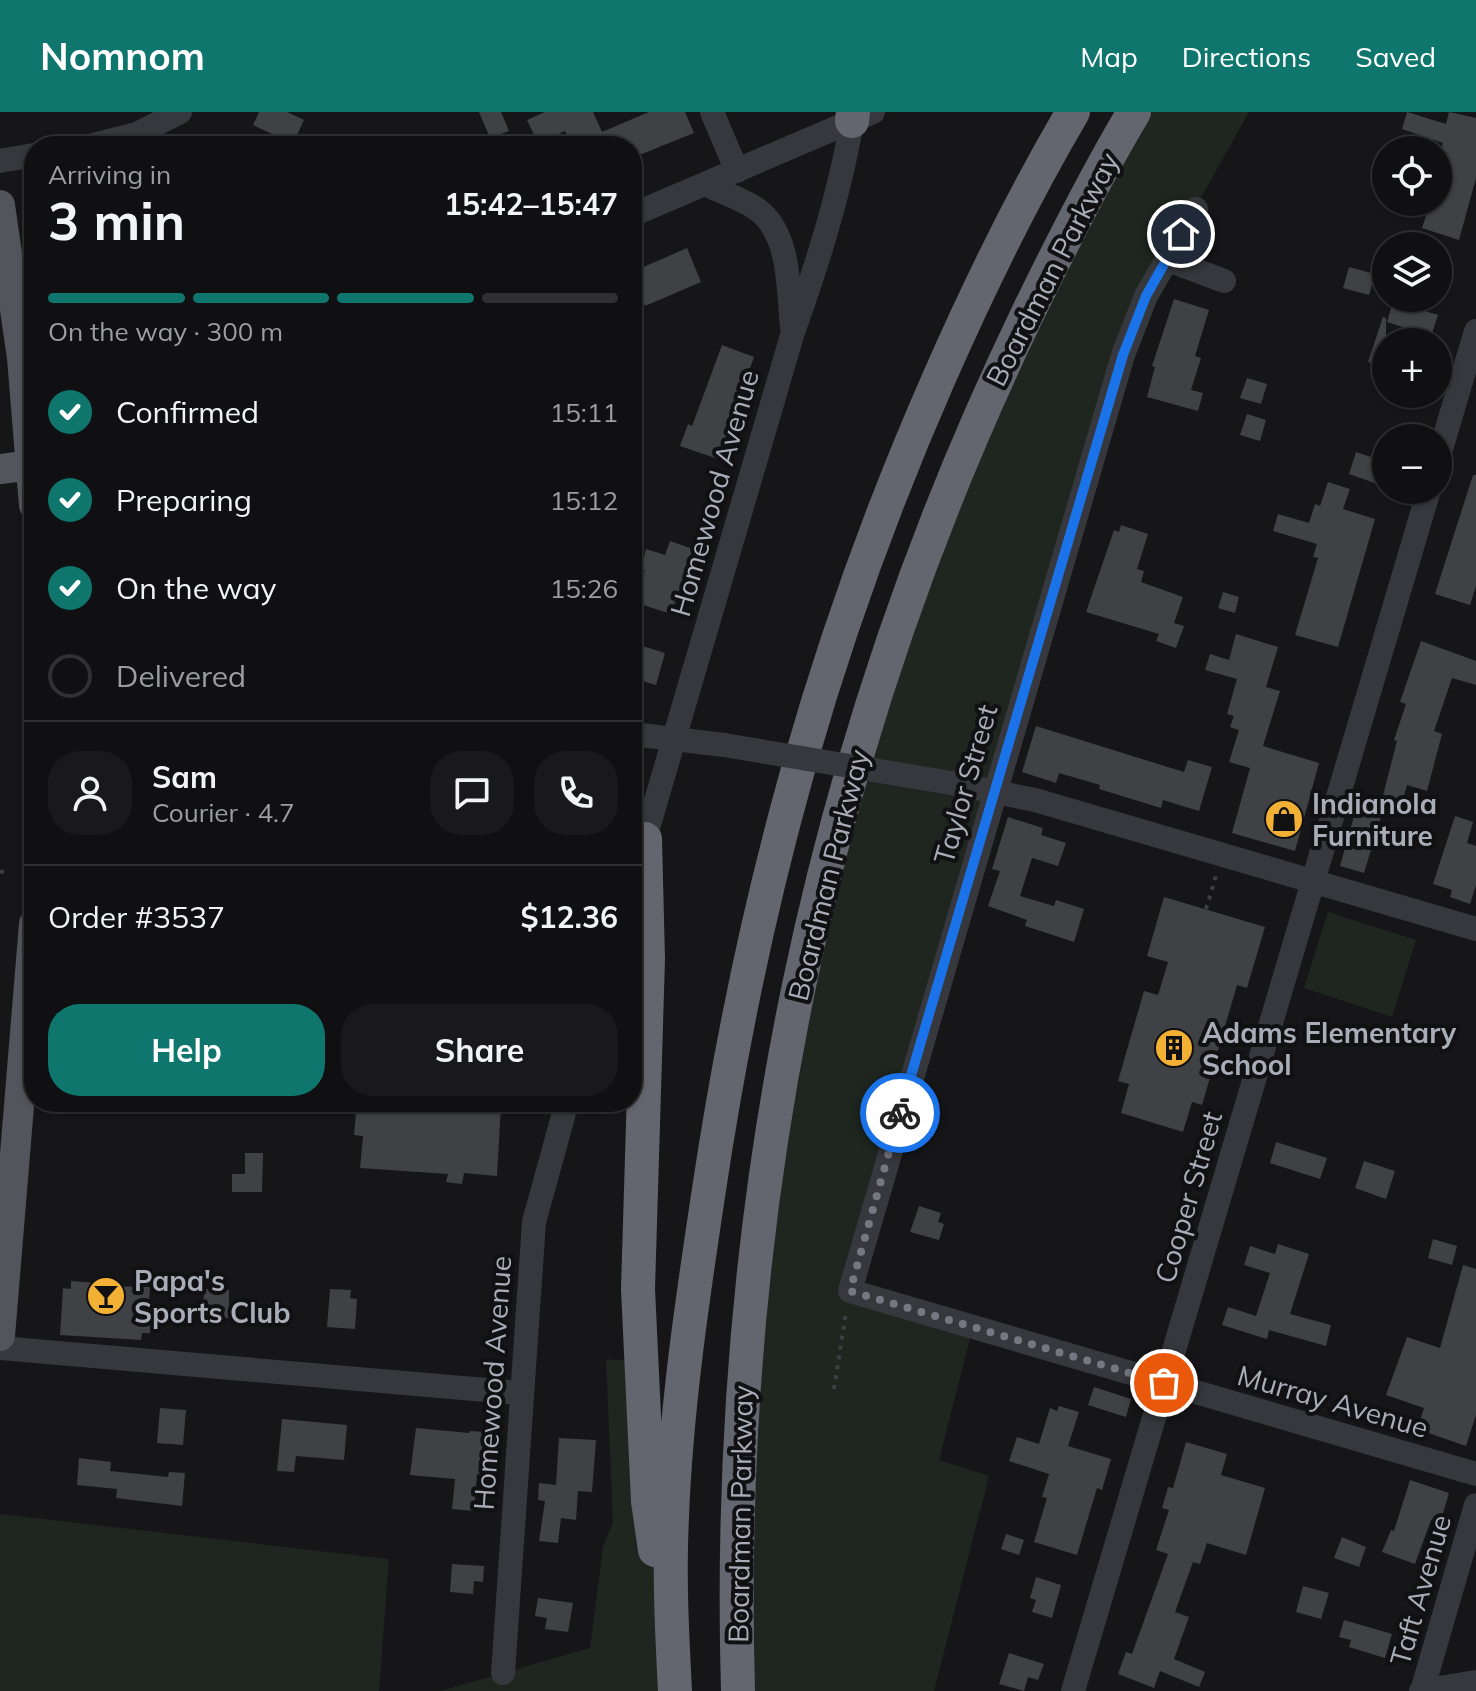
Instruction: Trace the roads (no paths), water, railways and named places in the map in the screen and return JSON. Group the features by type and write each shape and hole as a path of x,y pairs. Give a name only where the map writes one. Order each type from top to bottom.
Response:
{"highway":[{"name":"Boardman Parkway","path":"674,1691 672,1519 680,1411 723,1095 768,877 816,701 904,459 970,309 1073,112"},
{"name":"Boardman Parkway","path":"738,1691 736,1499 749,1304 778,1089 817,902 883,670 954,477 993,386 1055,258 1097,174 1134,112"},
{"path":"645,839 648,959 638,1289 648,1501 674,1691"}],"main road":[{"path":"0,205 24,379"},
{"path":"0,469 24,465"},
{"path":"0,1336 24,1079"}],"street":[{"path":"129,136 180,112"},
{"path":"712,112 737,171"},
{"path":"642,211 707,185 859,115"},
{"name":"Homewood Avenue","path":"642,849 859,115"},
{"path":"0,161 24,157"},
{"path":"707,185 757,210 777,234 784,255 793,332"},
{"name":"Taylor Street","path":"850,1291 1123,355 1146,296 1196,209"},
{"path":"1166,259 1224,281"},
{"path":"1448,424 1476,331"},
{"name":"Cooper Street","path":"1073,1691 1425,504"},
{"path":"642,735 724,745 1035,800 1476,929"},
{"name":"Homewood Avenue","path":"503,1673 520,1393 536,1209 564,1112"},
{"name":"Murray Avenue","path":"850,1291 1476,1474"},
{"path":"0,1348 520,1393"},
{"name":"Taft Avenue","path":"1421,1691 1476,1505"},
{"path":"1421,1691 1476,1682"}],"place":[{"name":"Indianola Furniture","path":"1284,819"},
{"name":"Adams Elementary School","path":"1174,1048"},
{"name":"Papa's Sports Club","path":"106,1296"}]}
